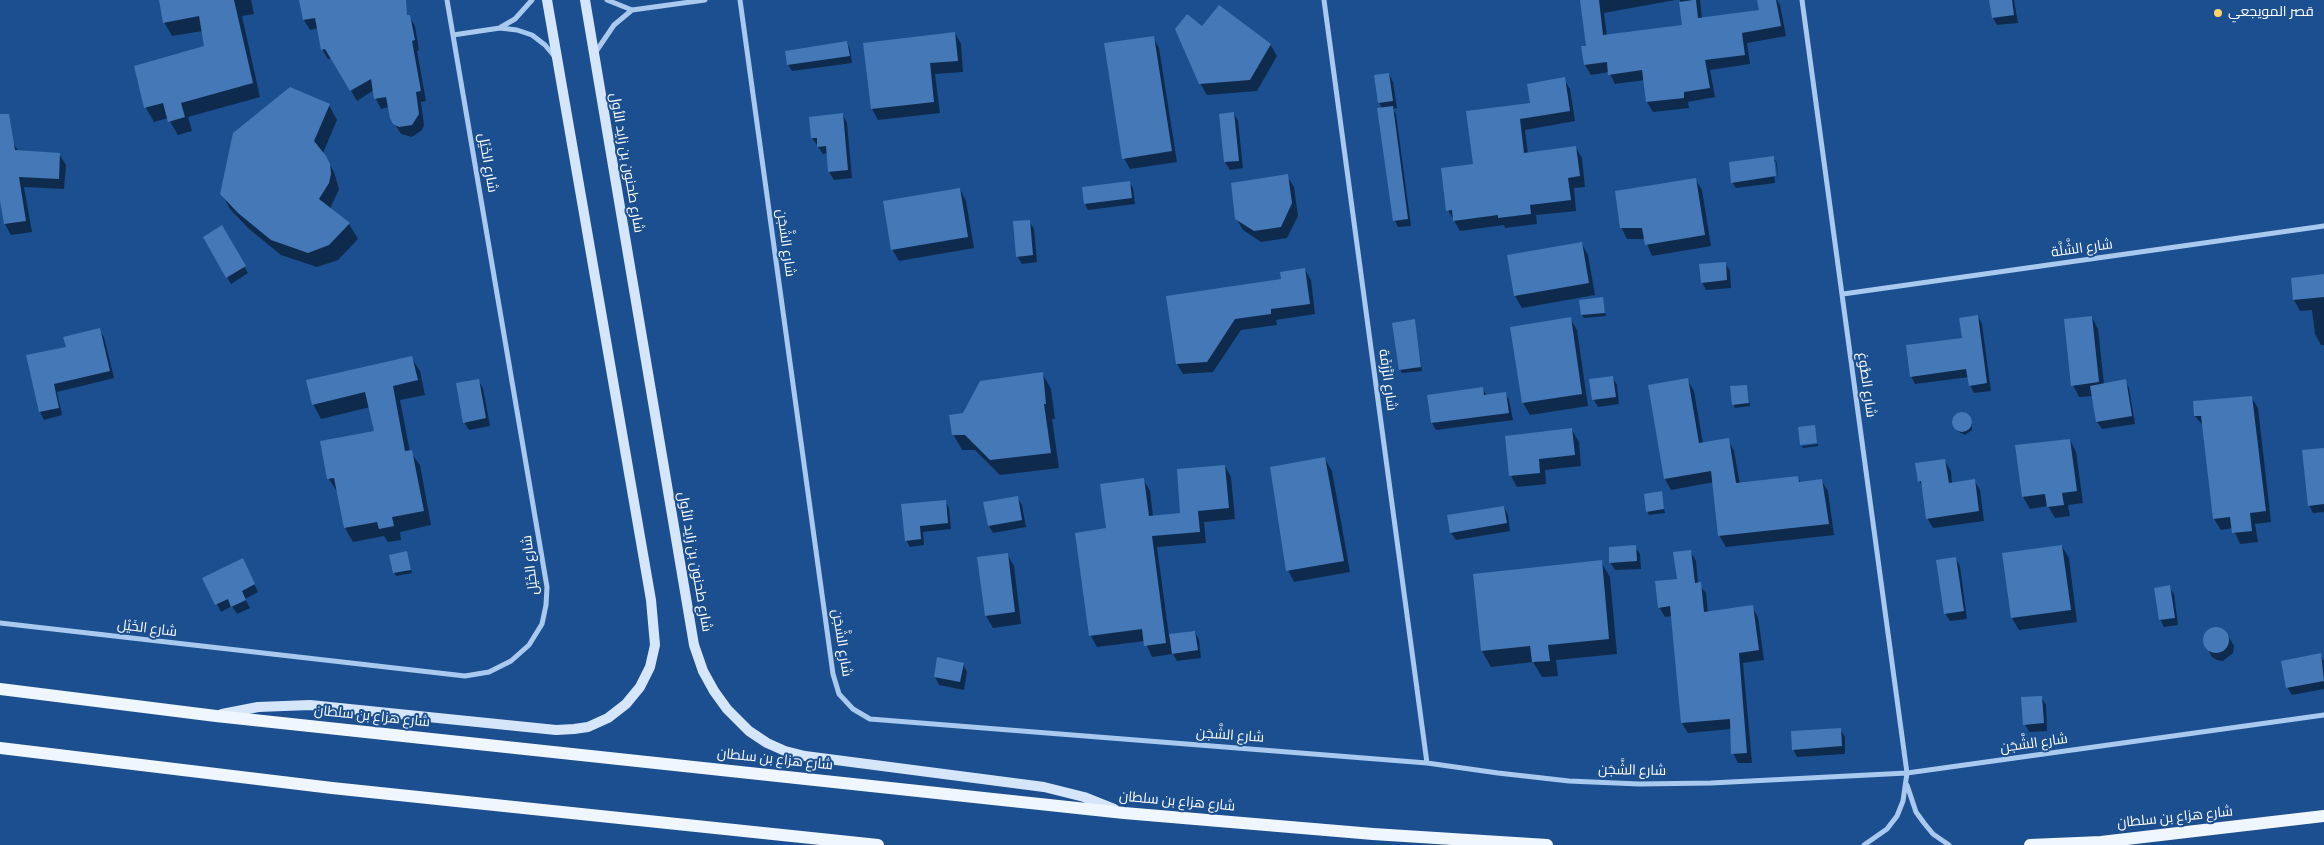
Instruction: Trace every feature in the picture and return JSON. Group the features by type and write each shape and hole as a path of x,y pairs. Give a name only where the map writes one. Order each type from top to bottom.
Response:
{"main road":[{"name":"شارع هزاع بن سلطان","path":"0,689 216,716 1124,813 1373,834 1548,845"},
{"path":"0,748 332,788 878,845"},
{"name":"شارع هزاع بن سلطان","path":"2030,845 2101,842 2324,816"}],"street":[{"name":"شارع الخَيْل","path":"0,623 465,676 489,672 511,661 529,645 542,624 547,587 447,0"},
{"path":"500,28 515,18 532,0"},
{"path":"216,716 258,707 310,705 556,730 574,729 588,727 608,718 626,704 640,687 650,667 655,645 651,600 555,57 547,0"},
{"name":"شارع طحنون بن زايد الأول","path":"584,0 694,645 703,671 714,691 727,709 749,731 785,752 1044,787 1084,797 1124,813"},
{"path":"607,0 632,10 705,0"},
{"name":"شارع الشَّجَن","path":"740,0 833,674 839,694 853,710 870,719 1427,763 1498,774 1569,781 1640,784 1711,783 1907,773 2324,714"},
{"name":"شارع الرَّزفَة","path":"1324,0 1427,763"},
{"name":"شارع الصُّوغ","path":"1802,0 1907,773 1906,785"},
{"path":"594,55 606,34 632,10"},
{"path":"453,35 500,28 532,35 545,44 555,57"},
{"name":"شارع الشَّلَّة","path":"1843,294 2324,226"},
{"path":"1864,845 1887,829 1896,816 1906,785"},
{"path":"1906,785 1916,812 1933,834 1949,845"}],"building":[{"path":"159,0 234,0 253,83 181,103 185,117 168,122 163,103 144,108 134,66 204,46 199,16 163,23"},
{"path":"299,0 406,0 407,15 410,15 415,40 412,41 421,91 416,92 419,114 412,125 399,127 393,124 386,97 374,99 371,79 350,91 325,49 321,50 315,18 303,20"},
{"path":"1580,0 1599,0 1603,35 1682,25 1679,2 1693,0 1696,0 1698,18 1759,10 1757,0 1776,0 1781,26 1742,33 1745,55 1705,60 1710,88 1684,92 1684,98 1646,102 1642,70 1608,75 1607,62 1584,65 1581,46 1586,46"},
{"path":"1989,0 2012,0 2014,15 1992,18"},
{"path":"1219,5 1271,44 1250,80 1199,84 1175,29 1187,14 1202,26"},
{"path":"955,32 958,61 930,63 934,102 871,109 863,43"},
{"path":"1154,36 1172,151 1122,159 1104,43"},
{"path":"847,41 850,56 787,65 785,51"},
{"path":"1389,73 1393,101 1378,103 1374,75"},
{"path":"1565,77 1570,111 1520,119 1524,153 1576,146 1580,176 1568,178 1571,200 1530,205 1531,214 1498,218 1498,215 1453,221 1452,210 1446,211 1441,168 1473,164 1466,111 1530,103 1527,84"},
{"path":"290,87 330,104 314,141 326,156 330,164 331,174 329,183 319,199 350,223 329,245 308,253 271,240 238,213 220,194 233,133"},
{"path":"1393,106 1408,219 1393,221 1377,108"},
{"path":"1234,112 1239,161 1224,162 1219,114"},
{"path":"843,113 848,170 828,172 826,146 817,147 817,138 811,138 809,117"},
{"path":"0,114 9,114 15,150 60,153 59,179 19,177 26,221 4,224 0,201"},
{"path":"1774,156 1776,176 1731,183 1729,162"},
{"path":"1288,174 1292,203 1281,227 1254,231 1235,219 1231,183"},
{"path":"1696,178 1705,235 1645,245 1642,228 1620,228 1615,191"},
{"path":"1130,181 1132,198 1084,204 1082,187"},
{"path":"960,188 968,237 891,250 883,201"},
{"path":"1030,220 1033,255 1016,257 1013,221"},
{"path":"222,225 246,266 226,278 203,237"},
{"path":"1582,242 1589,283 1514,296 1507,255"},
{"path":"1726,262 1727,280 1701,283 1699,264"},
{"path":"1305,268 1310,304 1271,309 1271,314 1235,319 1207,362 1176,364 1166,296 1281,279 1280,272"},
{"path":"2324,274 2324,297 2293,300 2291,278"},
{"path":"1603,297 1605,313 1581,315 1579,300"},
{"path":"1978,315 1987,383 1969,386 1966,369 1910,377 1906,345 1962,338 1959,318"},
{"path":"2092,316 2099,382 2071,386 2064,319"},
{"path":"1571,317 1582,394 1522,403 1510,327"},
{"path":"1415,319 1421,367 1399,370 1392,323"},
{"path":"100,328 110,371 54,384 59,408 39,412 26,355 66,347 63,337"},
{"path":"412,356 418,380 393,386 405,451 412,450 424,511 392,517 394,526 379,529 377,522 344,528 334,478 327,479 320,441 374,431 365,392 312,405 306,380"},
{"path":"1043,372 1046,404 1044,404 1051,453 990,460 965,435 952,435 949,415 963,413 980,381"},
{"path":"1613,376 1616,397 1592,400 1589,379"},
{"path":"1688,378 1699,443 1729,438 1736,483 1798,476 1799,482 1822,479 1829,524 1718,536 1711,471 1664,479 1648,385"},
{"path":"479,379 486,418 463,423 456,383"},
{"path":"2126,379 2132,416 2096,422 2090,386"},
{"path":"1747,385 1749,403 1732,405 1730,386"},
{"path":"1483,387 1484,395 1506,392 1509,413 1431,423 1427,395"},
{"path":"2252,396 2266,511 2250,513 2252,531 2232,533 2230,517 2213,519 2201,416 2194,416 2193,401"},
{"path":"1962,412 1969,415 1972,422 1969,429 1962,432 1955,429 1952,422 1955,415"},
{"path":"1815,425 1817,443 1800,445 1798,427"},
{"path":"1572,428 1575,455 1539,459 1540,473 1509,476 1505,436"},
{"path":"2070,439 2077,491 2062,493 2064,505 2047,507 2045,494 2022,497 2015,445"},
{"path":"2324,448 2324,504 2308,506 2302,450"},
{"path":"1325,457 1344,561 1286,571 1270,467"},
{"path":"1945,459 1949,483 1975,479 1979,511 1926,519 1921,481 1918,482 1915,463"},
{"path":"1225,465 1229,508 1198,511 1200,532 1152,536 1166,643 1144,646 1142,629 1089,636 1075,533 1106,528 1100,484 1144,478 1149,516 1180,513 1177,469"},
{"path":"1662,491 1664,509 1646,512 1644,494"},
{"path":"1018,496 1022,520 988,526 983,502"},
{"path":"946,500 948,523 920,526 921,539 905,541 901,504"},
{"path":"1504,506 1507,523 1450,533 1447,515"},
{"path":"1636,545 1637,561 1609,563 1609,547"},
{"path":"2062,545 2071,610 2011,618 2002,553"},
{"path":"1691,550 1695,583 1701,582 1704,612 1753,605 1759,650 1739,653 1747,753 1731,754 1730,719 1681,723 1670,606 1658,608 1655,581 1677,579 1673,552"},
{"path":"407,551 411,570 393,573 389,555"},
{"path":"1008,553 1015,612 985,616 977,557"},
{"path":"1956,557 1964,611 1944,614 1936,560"},
{"path":"243,558 255,584 242,591 246,600 231,607 228,599 215,605 202,578"},
{"path":"1602,560 1609,639 1548,645 1550,661 1532,662 1530,646 1481,651 1473,574"},
{"path":"2170,585 2175,618 2159,620 2154,588"},
{"path":"2216,627 2226,630 2229,640 2226,650 2216,653 2206,650 2203,640 2206,630"},
{"path":"1195,631 1198,650 1172,654 1169,634"},
{"path":"2321,653 2324,681 2286,688 2281,661"},
{"path":"937,657 964,663 960,682 934,677"},
{"path":"2042,696 2044,723 2023,725 2021,697"},
{"path":"1841,728 1842,746 1792,750 1791,731"}],"place":[{"name":"قصر المويجعي","path":"2218,13"}]}
